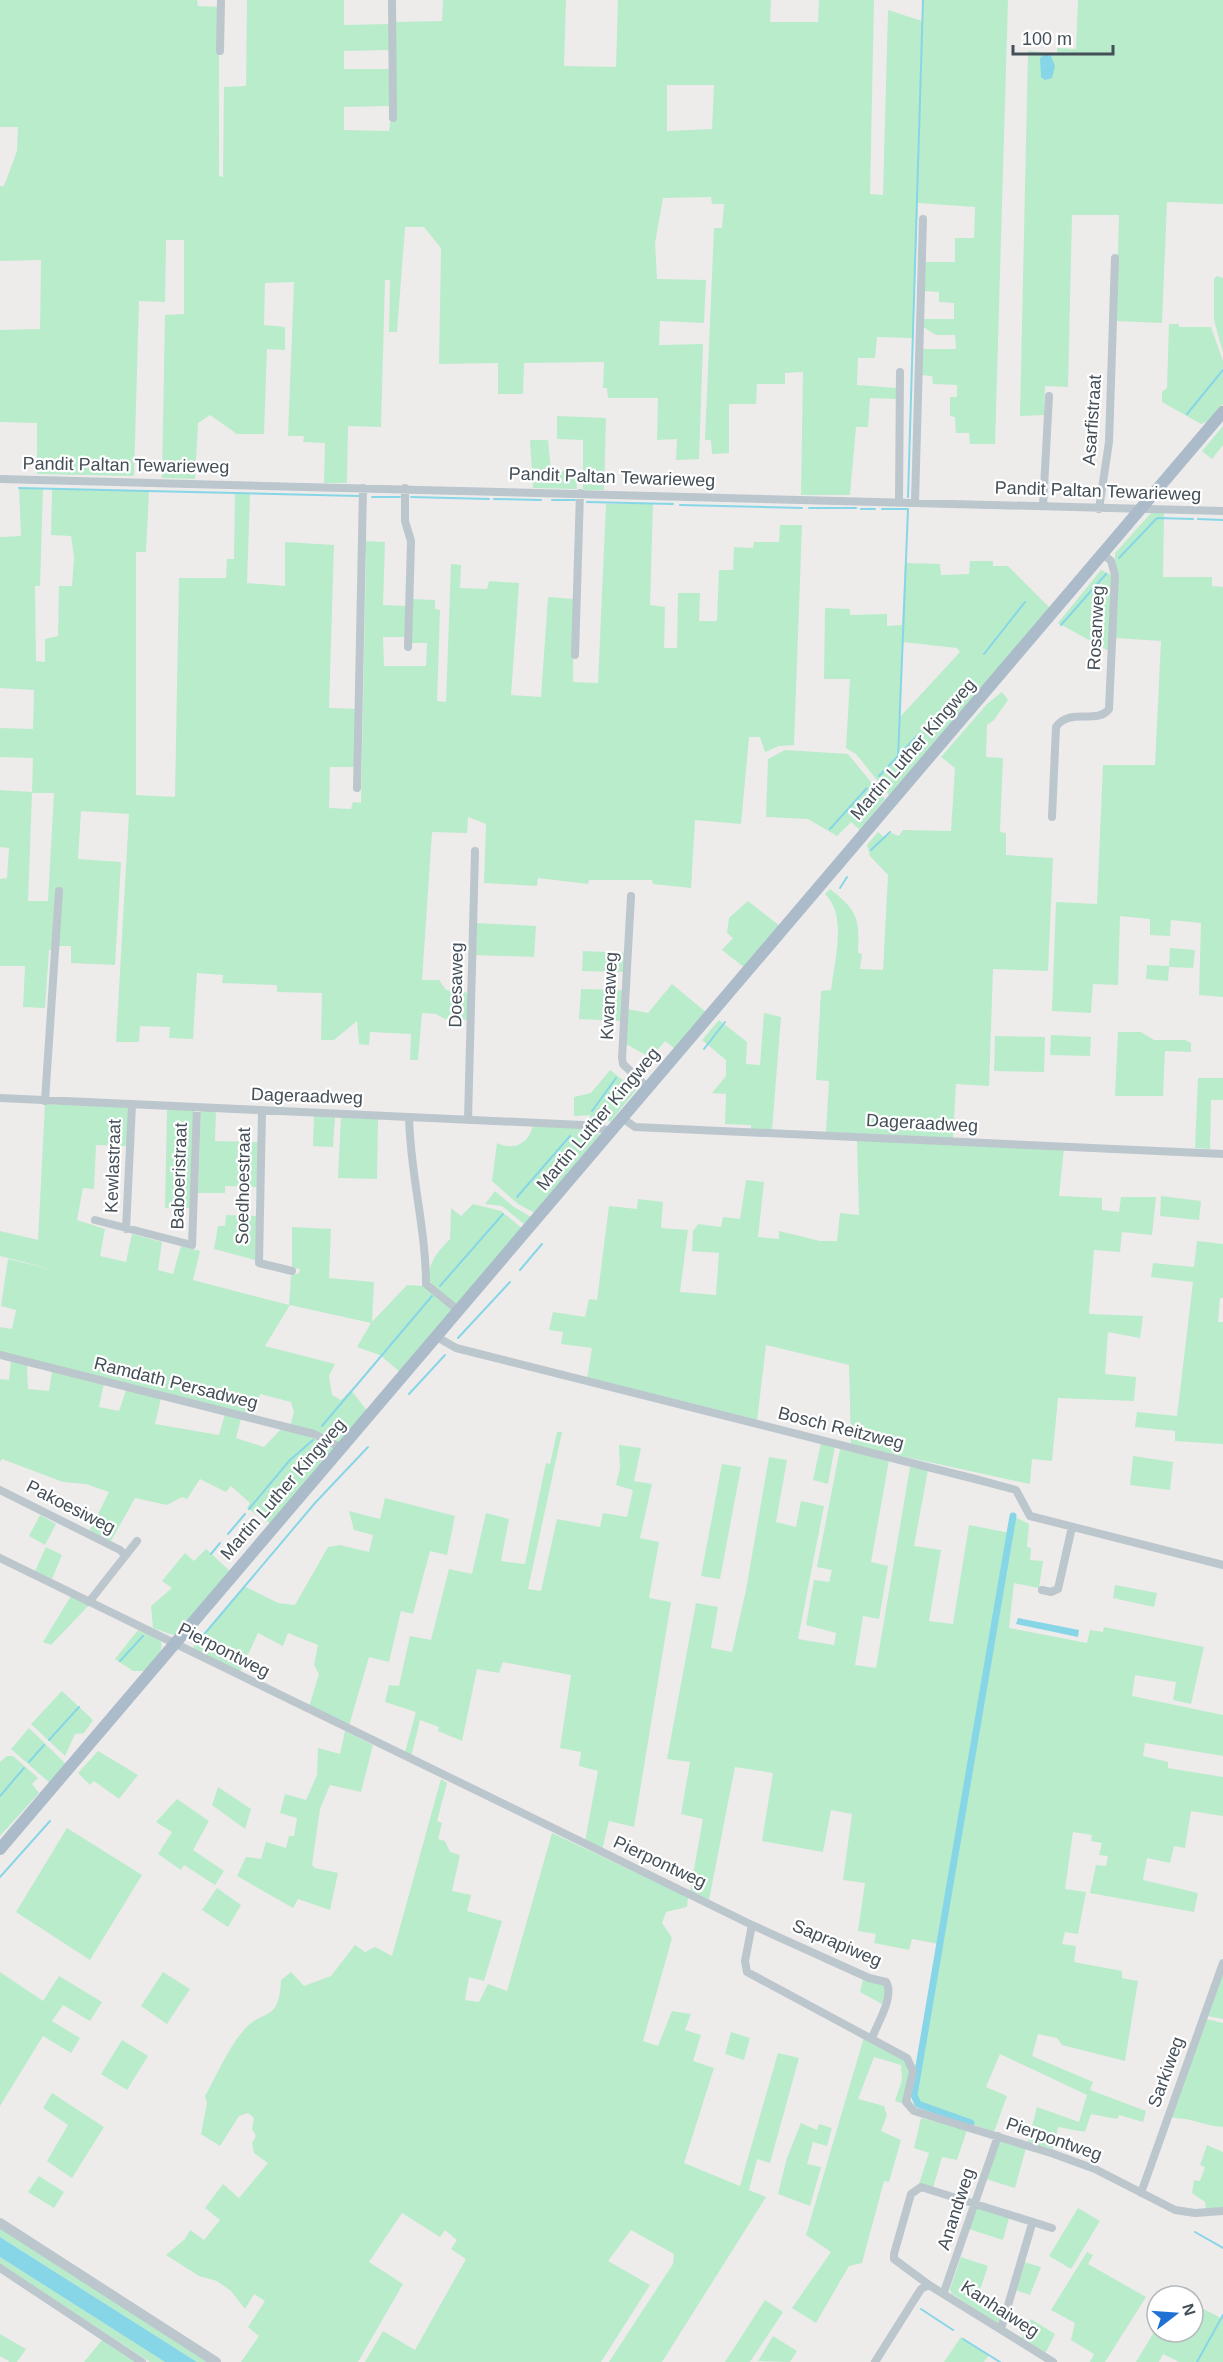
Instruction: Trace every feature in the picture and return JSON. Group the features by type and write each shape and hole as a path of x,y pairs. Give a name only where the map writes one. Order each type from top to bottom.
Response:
{"main road":[{"name":"Martin Luther Kingweg","path":"0,1849 1223,412"}],"street":[{"path":"220,51 221,0"},
{"path":"392,0 393,118"},
{"path":"915,502 923,219"},
{"name":"Asarfistraat","path":"1099,509 1109,442 1115,258"},
{"path":"899,501 900,372"},
{"path":"1043,506 1049,396"},
{"name":"Pandit Paltan Tewarieweg","path":"0,479 1223,511"},
{"path":"357,788 363,488"},
{"path":"405,488 405,521 411,541 408,647"},
{"path":"575,655 580,493"},
{"name":"Rosanweg","path":"1052,817 1056,727 1069,717 1100,715 1109,709 1115,574 1111,561 1103,554"},
{"name":"Doesaweg","path":"468,1120 475,850"},
{"path":"45,1101 59,891"},
{"name":"Kwanaweg","path":"631,896 622,1058 623,1064 648,1088"},
{"name":"Dageraadweg","path":"0,1098 582,1125 612,1131"},
{"name":"Kewlastraat","path":"126,1230 132,1105"},
{"name":"Baboeristraat","path":"126,1230 192,1245 197,1108"},
{"name":"Soedhoestraat","path":"262,1111 259,1263 292,1270"},
{"path":"410,1117 415,1179 427,1263 426,1284 459,1311"},
{"name":"Dageraadweg","path":"622,1118 635,1127 1223,1154"},
{"path":"95,1221 126,1230"},
{"name":"Bosch Reitzweg","path":"437,1337 456,1348 1016,1490 1030,1516 1223,1565"},
{"name":"Ramdath Persadweg","path":"0,1355 314,1434 342,1448"},
{"name":"Pakoesiweg","path":"0,1490 120,1550 125,1555"},
{"path":"1042,1590 1051,1592 1058,1589 1072,1527"},
{"path":"89,1602 137,1541"},
{"name":"Pierpontweg","path":"0,1558 752,1925 745,1961 745,1968 751,1977 900,2053 911,2064 913,2071 906,2102 908,2108 1095,2169 1184,2212 1223,2211"},
{"name":"Saprapiweg","path":"752,1925 869,1978 886,1982 889,1989 888,1997 872,2038"},
{"name":"Sarkiweg","path":"1141,2193 1223,1963"},
{"name":"Anandweg","path":"944,2292 998,2136"},
{"name":"Kanhaiweg","path":"974,2203 921,2187 910,2194 894,2259 929,2285 944,2292 1053,2362"},
{"path":"974,2203 1032,2224 1052,2228"},
{"path":"0,2223 216,2362"},
{"path":"1001,2329 1032,2224"},
{"path":"0,2268 142,2362"},
{"path":"875,2362 921,2289 929,2285"}],"green space":[{"path":"0,0 197,0 198,6 219,7 219,176 223,177 224,87 246,86 247,0 344,0 344,25 389,24 389,50 344,51 344,69 390,69 390,106 344,107 344,130 389,131 390,122 394,122 395,22 442,21 443,0 566,0 564,66 616,67 618,0 771,0 770,22 818,22 819,0 874,0 870,194 883,195 888,10 922,21 923,0 1008,0 995,444 970,444 969,433 956,433 955,417 950,416 950,397 957,397 957,385 933,384 932,376 921,375 922,349 956,349 955,335 936,335 923,327 923,319 954,319 954,303 939,302 939,292 923,291 924,262 955,262 955,238 974,238 975,207 918,203 913,338 877,337 875,358 858,358 857,385 897,388 897,399 870,398 868,427 856,427 850,495 801,495 803,372 785,373 785,384 757,384 756,404 729,404 729,453 712,454 711,440 705,440 714,228 722,228 724,204 712,204 711,197 663,198 655,243 657,279 706,280 704,323 660,321 659,345 703,344 699,459 676,460 677,439 657,440 658,398 608,398 607,388 603,388 604,362 524,363 523,394 498,394 498,363 439,364 441,248 424,227 405,227 397,332 389,332 390,280 385,280 381,427 348,426 347,483 324,483 325,443 303,442 304,436 288,436 294,282 265,283 264,325 285,327 285,350 267,349 264,434 237,434 210,415 198,423 195,479 162,478 165,315 184,314 184,240 166,240 165,302 139,301 134,476 37,474 37,423 0,422 0,330 40,329 41,260 0,261 0,186 4,186 17,151 18,127 0,127","holes":["667,85 714,85 712,129 667,131"]},
{"path":"1078,0 1223,0 1223,204 1167,202 1162,323 1116,321 1119,215 1072,215 1068,387 1045,386 1044,415 1020,416 1028,51 1057,53 1057,48 1076,49"},
{"path":"1217,276 1223,278 1223,353 1214,320 1214,279"},
{"path":"1169,324 1179,324 1179,327 1211,327 1223,361 1223,404 1208,421 1201,424 1162,402 1162,392 1167,388"},
{"path":"557,416 606,418 604,490 583,490 583,440 557,439"},
{"path":"1223,426 1223,445 1212,459 1202,451"},
{"path":"530,440 548,440 551,471 576,471 577,489 533,488"},
{"path":"19,488 43,488 40,586 35,586 36,661 45,662 45,639 58,636 59,586 72,586 74,557 71,536 51,535 52,489 149,491 146,552 136,552 136,795 175,797 179,578 226,578 227,559 234,559 235,493 250,494 247,583 285,586 285,542 334,545 329,708 356,709 355,767 330,767 329,808 351,809 353,802 361,803 366,560 364,541 385,542 383,605 407,606 407,637 383,637 384,666 426,666 427,643 411,643 413,599 435,600 435,609 440,610 437,701 446,702 451,564 461,565 460,588 487,589 489,581 519,583 511,695 541,697 548,597 574,599 573,682 598,683 606,504 653,504 650,605 665,607 664,648 677,648 678,593 700,593 699,621 717,621 719,570 733,570 734,547 753,548 754,542 779,542 780,525 802,525 794,745 779,746 765,752 760,737 749,737 741,824 695,820 691,888 653,884 652,880 589,880 588,884 538,878 537,886 484,883 486,824 468,817 467,833 432,832 422,980 439,980 446,990 470,993 469,1020 445,1019 436,1014 422,1013 418,1060 410,1060 411,1034 370,1032 369,1045 359,1044 357,1021 334,1040 321,1040 322,993 277,992 277,985 222,983 223,975 197,973 193,1039 169,1038 170,1027 140,1026 139,1042 116,1042 129,814 81,811 78,859 121,862 115,965 71,963 71,946 59,946 59,950 49,950 45,1008 23,1007 25,966 0,966 0,879 7,878 9,848 0,847 0,790 32,792 33,758 0,757 0,728 33,729 34,690 0,688 0,537 21,536","holes":["32,793 54,793 48,901 28,901"]},
{"path":"1152,512 1164,513 1163,577 1212,577 1212,586 1223,587 1223,997 1199,995 1201,923 1171,920 1170,936 1150,935 1150,919 1120,916 1118,985 1093,984 1091,1013 1052,1011 1056,902 1097,904 1103,765 1155,765 1161,641 1115,638 1115,553"},
{"path":"970,561 993,561 993,566 1008,566 1050,608 890,796 856,754 846,748 850,679 824,679 825,608 850,609 850,615 887,614 887,626 902,625 905,563 940,564 941,575 969,574","holes":["902,642 957,648 960,652 900,717"]},
{"path":"1101,570 1112,575 1109,649 1107,650 1058,623"},
{"path":"1002,692 1008,700 994,720 987,725 986,757 1003,758 1000,832 1006,833 1006,855 1053,858 1048,971 993,969 989,1086 956,1084 953,1139 826,1132 829,1081 816,1080 821,991 831,990 838,927 832,903 825,894 830,889 846,903 855,916 858,953 862,954 860,969 883,970 888,875 870,856 867,845 878,832 885,838 891,833 899,836 903,830 951,831 955,768 941,757 987,704"},
{"path":"785,750 848,754 885,799 860,830 851,822 837,836 808,819 766,817 768,759"},
{"path":"748,901 780,926 745,968 722,950 733,938 727,933 729,918"},
{"path":"477,923 536,926 534,957 476,955"},
{"path":"1170,948 1195,950 1193,968 1169,967 1168,981 1146,979 1147,965 1169,966"},
{"path":"583,951 626,953 625,972 582,971"},
{"path":"672,984 707,1013 674,1048 665,1041 651,1058 626,1044 627,1009 648,1013"},
{"path":"581,989 623,990 621,1021 579,1019"},
{"path":"764,1013 781,1017 772,1130 751,1129 751,1125 725,1124 726,1094 712,1093 726,1076 726,1060 702,1040 719,1020 747,1042 746,1064 760,1065"},
{"path":"1118,1032 1141,1032 1154,1040 1185,1040 1191,1043 1191,1052 1165,1051 1163,1096 1115,1096"},
{"path":"1051,1035 1091,1037 1090,1056 1050,1055"},
{"path":"995,1036 1045,1037 1044,1072 994,1071"},
{"path":"610,1070 636,1090 611,1121 589,1122 590,1115 574,1116 574,1097 591,1093"},
{"path":"1198,1078 1223,1078 1223,1100 1211,1100 1210,1149 1195,1148"},
{"path":"45,1104 128,1107 127,1146 96,1145 94,1189 83,1188 77,1220 105,1229 100,1256 126,1262 132,1234 162,1242 158,1270 173,1274 181,1246 200,1251 193,1280 289,1305 291,1276 299,1273 300,1269 292,1267 292,1227 331,1229 329,1278 374,1282 372,1322 407,1285 425,1286 454,1310 400,1372 380,1355 357,1347 371,1323 290,1305 265,1346 335,1364 329,1376 332,1395 341,1400 351,1390 368,1412 339,1444 290,1426 294,1412 291,1402 260,1394 253,1416 0,1353 0,1327 12,1329 16,1310 1,1306 8,1259 62,1272 0,1256 0,1231 38,1240"},
{"path":"167,1110 195,1110 191,1208 165,1208"},
{"path":"201,1110 216,1111 215,1141 259,1142 258,1187 225,1186 225,1193 198,1193"},
{"path":"314,1116 335,1117 333,1147 313,1146"},
{"path":"341,1117 378,1119 377,1179 338,1178"},
{"path":"533,1126 594,1129 602,1137 535,1213 518,1204 492,1181 497,1143 509,1146 520,1144 528,1137"},
{"path":"857,1139 1064,1148 1059,1196 1102,1198 1102,1210 1119,1212 1121,1197 1156,1197 1152,1235 1122,1232 1120,1252 1094,1250 1089,1314 1143,1316 1140,1338 1108,1332 1105,1374 1136,1377 1134,1401 1058,1398 1052,1461 1032,1459 1030,1484 851,1445 849,1365 766,1345 757,1421 587,1379 592,1348 561,1344 563,1332 549,1330 553,1312 585,1317 589,1299 597,1300 609,1206 637,1209 638,1199 663,1202 661,1228 688,1230 680,1292 716,1295 719,1253 692,1251 693,1231 698,1224 721,1227 723,1217 740,1219 746,1180 764,1182 758,1237 779,1239 779,1231 820,1241 837,1241 840,1213 859,1215"},
{"path":"495,1191 514,1207 531,1217 525,1225 502,1206 485,1204"},
{"path":"1161,1196 1201,1201 1199,1220 1160,1216"},
{"path":"473,1204 501,1211 523,1229 457,1306 428,1280 434,1258 450,1239 451,1208 461,1216"},
{"path":"226,1215 257,1216 255,1260 214,1249 218,1226 225,1226"},
{"path":"1197,1241 1223,1244 1223,1298 1220,1298 1218,1322 1223,1322 1223,1444 1175,1441 1175,1431 1135,1427 1137,1412 1177,1416 1193,1282 1151,1277 1153,1263 1194,1267"},
{"path":"11,1360 27,1365 28,1389 49,1391 52,1371 104,1383 99,1407 119,1411 126,1390 161,1398 155,1424 219,1435 225,1414 241,1419 236,1438 264,1447 281,1429 307,1435 335,1448 271,1524 247,1508 250,1503 231,1486 226,1492 200,1479 187,1499 182,1497 167,1505 135,1498 111,1541 89,1532 109,1492 86,1484 63,1482 2,1459 0,1462 0,1379 9,1380"},
{"path":"557,1432 562,1432 528,1589 541,1591 557,1519 600,1527 603,1513 627,1517 633,1490 616,1485 620,1468 619,1445 641,1448 634,1481 652,1484 640,1538 659,1542 649,1598 671,1602 634,1827 609,1821 602,1850 585,1841 598,1771 579,1766 581,1752 560,1748 571,1675 503,1662 499,1673 477,1669 462,1741 438,1731 439,1727 420,1720 411,1757 405,1752 416,1712 385,1702 389,1685 399,1686 410,1636 431,1640 449,1569 472,1574 486,1513 509,1519 501,1561 525,1564 546,1463 550,1464"},
{"path":"821,1443 835,1446 828,1484 813,1480"},
{"path":"840,1449 889,1460 871,1562 888,1566 879,1619 863,1616 855,1665 876,1668 910,1467 928,1470 914,1546 941,1550 929,1621 953,1624 969,1525 1010,1533 1013,1516 1029,1524 1027,1547 1031,1548 1030,1560 1043,1561 1039,1588 1014,1583 1009,1628 1087,1643 1090,1630 1103,1632 1104,1627 1204,1647 1191,1704 1173,1700 1176,1682 1135,1675 1132,1696 1223,1715 1223,1756 1145,1743 1143,1756 1168,1762 1168,1768 1223,1777 1223,1816 1191,1811 1185,1848 1174,1846 1170,1863 1147,1858 1143,1880 1198,1893 1194,1912 1090,1893 1096,1865 1106,1866 1108,1856 1099,1855 1102,1843 1091,1841 1092,1835 1073,1832 1065,1889 1086,1892 1078,1934 1065,1932 1062,1944 1076,1946 1074,1962 1122,1971 1122,1978 1138,1981 1125,2061 1062,2045 1057,2038 1038,2034 1032,2056 1093,2082 1090,2090 1146,2111 1143,2122 1119,2115 1117,2119 1091,2114 1085,2132 1058,2127 1053,2149 1028,2142 1037,2107 1079,2122 1087,2095 1000,2054 986,2087 1007,2096 994,2132 918,2104 914,2095 939,1944 912,1939 909,1950 874,1943 876,1934 858,1931 865,1883 843,1880 852,1814 831,1810 823,1852 762,1841 773,1773 735,1767 709,1900 690,1891 703,1819 681,1814 690,1762 667,1759 696,1603 718,1607 711,1648 732,1652 746,1590 769,1457 787,1460 776,1522 796,1527 801,1501 824,1506 798,1639 834,1645 836,1633 806,1625 814,1580 829,1582 832,1570 817,1567"},
{"path":"1133,1456 1173,1462 1170,1490 1130,1485"},
{"path":"722,1464 741,1467 720,1579 701,1576"},
{"path":"385,1498 455,1516 447,1555 430,1551 413,1614 401,1611 389,1662 369,1657 349,1726 309,1707 319,1674 314,1665 318,1645 288,1633 283,1646 258,1633 240,1672 196,1651 193,1647 244,1586 278,1603 295,1605 328,1547 340,1545 369,1552 373,1535 354,1530 349,1511 380,1519"},
{"path":"40,1515 56,1524 45,1545 29,1536"},
{"path":"46,1547 62,1555 52,1579 35,1571"},
{"path":"206,1549 231,1572 178,1633 173,1635 153,1628 151,1606 172,1588 162,1581 185,1553 194,1561"},
{"path":"1115,1585 1157,1593 1154,1607 1113,1598"},
{"path":"71,1596 89,1605 51,1645 43,1642"},
{"path":"138,1630 160,1639 161,1644 158,1656 146,1671 133,1671 115,1659"},
{"path":"62,1691 93,1720 84,1733 75,1734 65,1756 31,1724"},
{"path":"29,1728 67,1765 50,1783 11,1749"},
{"path":"345,1731 373,1745 361,1792 330,1785 320,1809 312,1865 315,1868 338,1873 330,1910 298,1899 293,1908 237,1876 246,1857 261,1859 266,1842 286,1848 289,1836 294,1836 297,1818 280,1813 285,1794 306,1800 317,1775 318,1748 340,1754"},
{"path":"98,1751 138,1775 119,1799 94,1781 90,1785 78,1773"},
{"path":"7,1756 13,1756 38,1778 32,1784 39,1793 0,1836 0,1762"},
{"path":"441,1779 447,1783 437,1821 442,1823 438,1839 445,1841 450,1852 460,1855 452,1891 471,1895 467,1911 502,1921 484,1981 469,1977 465,2000 479,2002 488,1984 507,1991 552,1833 688,1897 687,1907 666,1912 662,1923 672,1938 643,2041 658,2046 672,2011 691,2014 685,2030 701,2035 693,2061 714,2068 684,2163 740,2186 778,2053 799,2058 770,2163 757,2159 749,2190 766,2197 662,2362 609,2362 673,2264 674,2254 631,2230 608,2261 650,2285 601,2362 365,2362 383,2331 415,2350 466,2259 451,2249 457,2240 445,2230 440,2237 402,2213 369,2262 403,2284 358,2362 241,2362 259,2336 248,2327 265,2301 254,2294 245,2309 231,2291 217,2281 199,2276 166,2255 185,2239 190,2230 204,2240 220,2220 205,2208 223,2184 239,2198 268,2163 254,2153 252,2143 256,2136 252,2129 254,2118 248,2113 239,2116 220,2146 201,2134 207,2103 205,2096 228,2053 251,2023 274,2009 280,1994 281,1980 291,1972 304,1986 331,1976 355,1945 365,1952 375,1947 392,1956"},
{"path":"218,1787 251,1809 245,1829 212,1805"},
{"path":"177,1799 209,1821 193,1850 224,1871 215,1885 184,1865 181,1870 158,1854 172,1832 156,1822"},
{"path":"67,1828 142,1875 90,1960 16,1912"},
{"path":"217,1888 241,1905 228,1927 202,1910"},
{"path":"0,1972 43,2001 59,1976 102,2002 90,2021 63,2005 52,2021 80,2038 71,2053 43,2036 0,2106"},
{"path":"163,1972 190,1989 167,2024 141,2006"},
{"path":"1223,1974 1223,2019 1208,2016"},
{"path":"863,1979 884,1984 887,1989 882,2004 860,1992"},
{"path":"1206,2019 1223,2023 1223,2127 1171,2117"},
{"path":"731,2032 750,2038 744,2060 725,2054"},
{"path":"864,2037 900,2055 910,2069 904,2100 901,2103 895,2101 902,2080 901,2065 874,2057 858,2099 884,2106 887,2115 881,2131 901,2140 889,2182 884,2181 862,2263 849,2266 816,2323 792,2308 831,2252 806,2235"},
{"path":"122,2040 148,2056 127,2090 101,2074"},
{"path":"52,2093 104,2127 72,2178 47,2161 68,2125 43,2108"},
{"path":"921,2118 967,2130 957,2160 942,2157 933,2188 919,2184 929,2153 914,2148"},
{"path":"801,2123 817,2130 819,2124 832,2128 827,2146 813,2142 807,2164 821,2167 810,2206 778,2194 787,2158"},
{"path":"999,2140 1026,2148 1015,2188 986,2179"},
{"path":"1207,2145 1223,2152 1223,2208 1206,2209 1205,2202 1192,2193 1194,2180 1200,2181 1205,2167 1200,2165"},
{"path":"39,2176 64,2192 54,2208 28,2192"},
{"path":"977,2206 1009,2218 1003,2240 969,2229"},
{"path":"1078,2208 1100,2221 1071,2269 1049,2256"},
{"path":"0,2227 210,2362 197,2362 0,2237"},
{"path":"1087,2252 1093,2255 1088,2264 1145,2296 1105,2362 1090,2362 1094,2354 1071,2340 1075,2323 1051,2310"},
{"path":"0,2257 165,2362 150,2362 0,2264"},
{"path":"961,2257 988,2266 977,2299 1004,2309 999,2325 951,2293 950,2289"},
{"path":"1024,2262 1041,2267 1030,2295 1015,2290"},
{"path":"765,2300 783,2312 750,2362 725,2362"},
{"path":"1205,2310 1221,2318 1223,2315 1223,2362 1179,2362 1163,2354 1159,2362 1136,2362 1147,2344 1205,2344"},
{"path":"1031,2319 1055,2334 1045,2354 1021,2339"},
{"path":"0,2334 26,2349 17,2362 10,2362 0,2356"},
{"path":"773,2336 797,2351 790,2362 758,2361"},
{"path":"961,2337 989,2355 984,2362 944,2362"},
{"path":"102,2340 135,2362 84,2362"}],"water":[{"path":"1045,54 1051,56 1055,66 1052,78 1045,80 1041,77 1040,58"},
{"path":"1018,1618 1079,1630 1078,1637 1016,1624"},
{"path":"0,2237 197,2362 165,2362 0,2257"}],"waterway":[{"path":"908,497 923,0"},
{"path":"1187,414 1223,370"},
{"path":"19,488 359,496"},
{"path":"372,497 400,497"},
{"path":"411,497 489,499"},
{"path":"494,499 541,500"},
{"path":"552,500 575,500"},
{"path":"587,502 673,504"},
{"path":"680,505 802,508"},
{"path":"809,508 856,508"},
{"path":"861,509 875,509"},
{"path":"882,509 908,509 898,758"},
{"path":"1119,558 1157,518 1193,519"},
{"path":"1198,519 1223,520"},
{"path":"1061,625 1106,574"},
{"path":"984,654 1025,602"},
{"path":"879,776 917,736"},
{"path":"830,829 867,788"},
{"path":"871,850 890,832"},
{"path":"840,888 847,877"},
{"path":"704,1049 725,1022"},
{"path":"592,1111 616,1078"},
{"path":"517,1197 570,1136"},
{"path":"440,1286 503,1214"},
{"path":"520,1270 542,1244"},
{"path":"458,1338 510,1282"},
{"path":"322,1426 432,1296"},
{"path":"409,1394 445,1355"},
{"path":"249,1509 290,1460 313,1440"},
{"path":"201,1638 315,1503 368,1447"},
{"path":"228,1534 245,1514"},
{"path":"971,2123 918,2104 914,2095 1013,1516"},
{"path":"211,1554 220,1543"},
{"path":"120,1661 143,1636"},
{"path":"49,1740 79,1707"},
{"path":"29,1762 44,1745"},
{"path":"0,1796 24,1768"},
{"path":"0,1877 50,1821"},
{"path":"1195,2232 1223,2248"},
{"path":"921,2309 953,2330"},
{"path":"1197,2362 1223,2315"},
{"path":"963,2339 1000,2362"}]}
